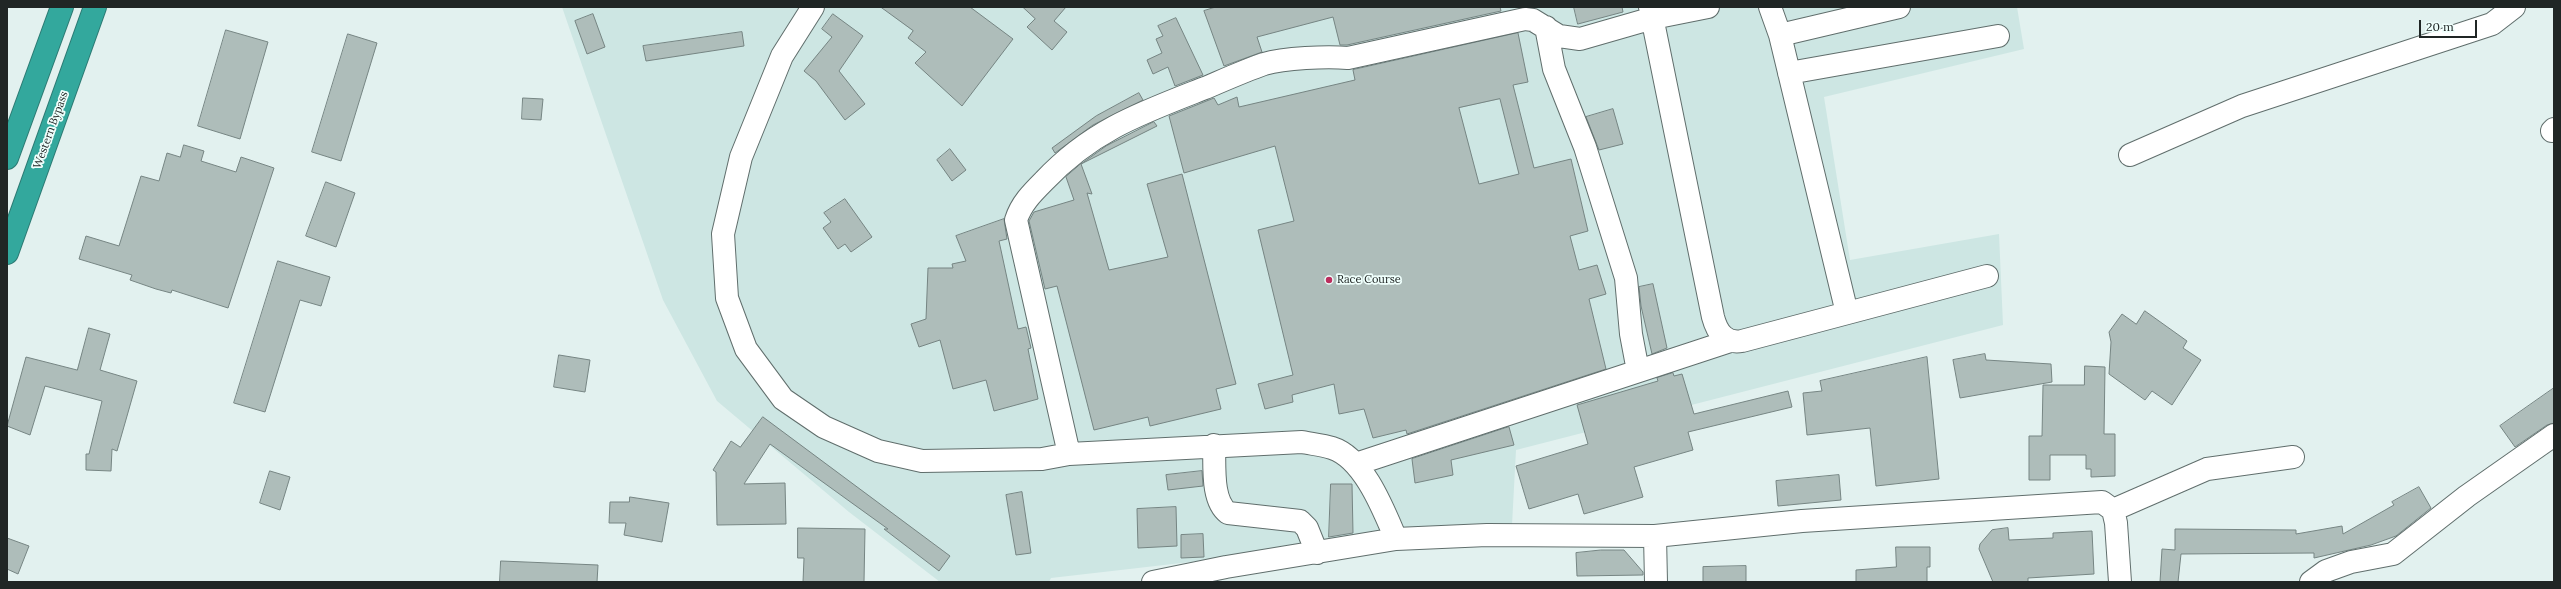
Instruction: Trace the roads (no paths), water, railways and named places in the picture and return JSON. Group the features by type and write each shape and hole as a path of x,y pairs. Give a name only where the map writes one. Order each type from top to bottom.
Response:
{"highway":[{"path":"7,158 62,7"},
{"name":"Western Bypass","path":"7,253 95,7"}],"street":[{"path":"813,7 782,56 741,157 723,234 727,298 746,349 783,399 824,427 878,451 922,461 1042,459 1069,454 1214,445 1302,442 1334,448 1356,464 1381,504 1396,539"},
{"path":"1069,454 1016,220 1020,208 1061,163 1093,137 1142,112 1265,64 1332,57 1348,58 1525,19 1534,20 1563,37 1580,39 1651,13 1708,7"},
{"path":"1770,7 1780,35 1788,74 1847,313"},
{"path":"1780,35 1899,7"},
{"path":"2130,154 2242,106 2492,24 2514,7"},
{"path":"1651,13 1713,317 1718,331 1730,341"},
{"path":"1546,27 1554,69 1585,148 1626,278 1631,334 1638,371"},
{"path":"1788,74 1998,36"},
{"path":"1356,464 1730,341 1742,341 1987,276"},
{"path":"2311,582 2326,571 2351,562 2393,554 2467,496 2554,435"},
{"path":"1214,445 1218,499 1222,508 1228,513 1300,521 1307,528 1317,553"},
{"path":"2113,510 2207,469 2292,457"},
{"path":"1153,582 1226,567 1396,539 1487,535 1655,536 1802,521 2102,502 2113,510 2116,523 2120,582"},
{"path":"1655,536 1656,582"}],"place":[{"name":"Race Course","path":"1329,280"}]}
